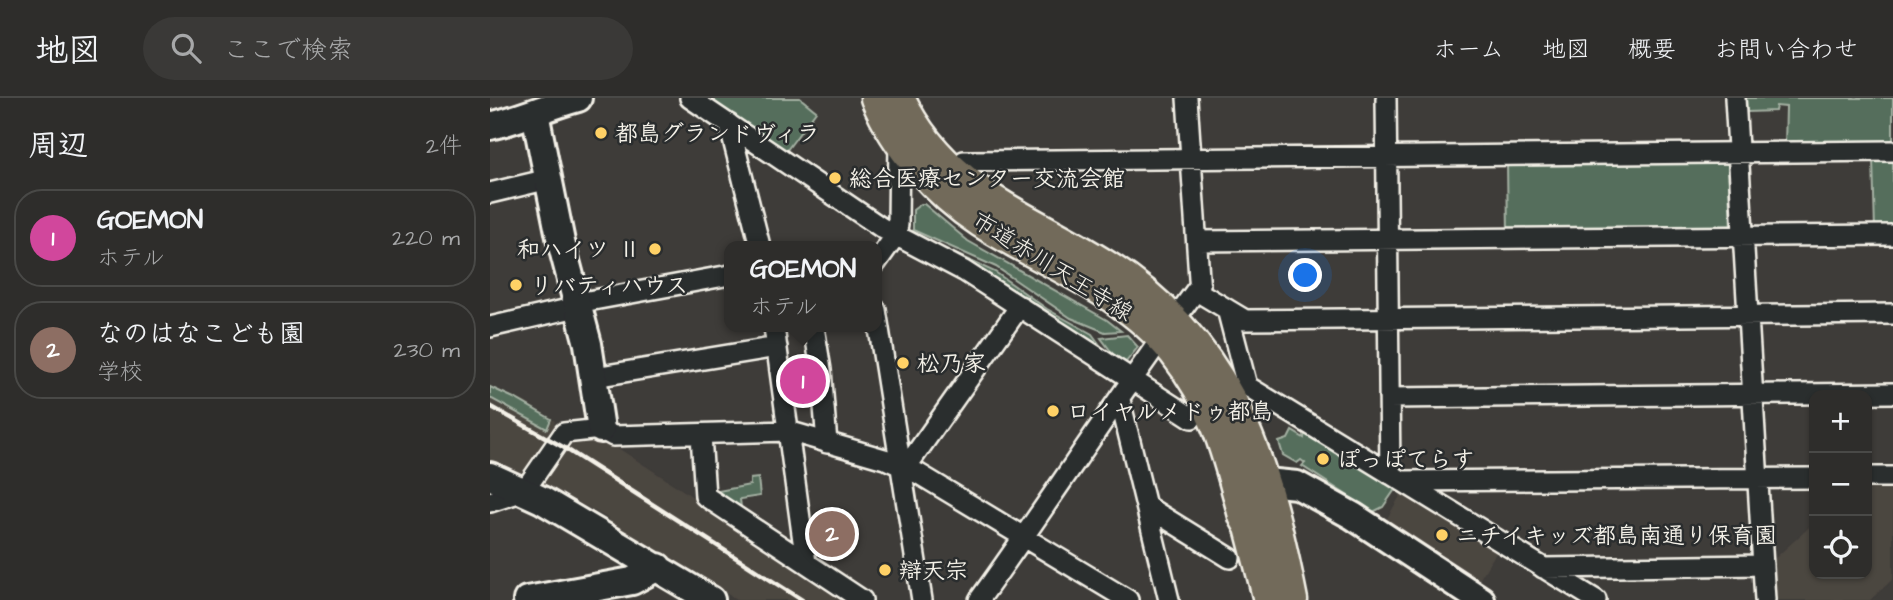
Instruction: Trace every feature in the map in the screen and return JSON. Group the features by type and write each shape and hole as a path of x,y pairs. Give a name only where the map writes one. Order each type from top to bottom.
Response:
{"main road":[{"name":"市道赤川天王寺線","path":"876,98 899,141 943,191 981,222 1124,306 1167,328 1208,402 1224,441 1269,600"},
{"name":"市道赤川天王寺線","path":"899,98 918,131 955,171 985,197 1126,279 1167,328 1211,365 1228,394 1270,484 1292,600"}],"street":[{"path":"490,127 519,120 555,104 578,98"},
{"path":"690,98 895,235 964,271 1192,418"},
{"path":"979,600 1167,328 1200,289 1187,98"},
{"path":"1386,98 1389,398 1395,477"},
{"path":"1735,98 1765,600"},
{"path":"535,113 577,307 581,313 601,429"},
{"path":"729,124 759,241"},
{"path":"882,255 895,235 898,224 899,141"},
{"path":"955,171 964,161 1893,151"},
{"path":"490,193 548,179"},
{"path":"1197,241 1893,235"},
{"path":"490,327 577,307 588,301 724,276"},
{"path":"1200,289 1245,320 1893,314"},
{"path":"901,466 912,459 1020,306"},
{"path":"1227,309 1247,386 1595,600"},
{"path":"775,332 806,563"},
{"path":"815,332 827,443"},
{"path":"880,332 922,600"},
{"path":"594,377 777,347"},
{"path":"1389,398 1893,393"},
{"path":"1119,400 1168,600"},
{"path":"490,502 524,491 564,433 601,429 613,436 788,431 901,466 1128,600"},
{"path":"701,435 705,496 862,600"},
{"path":"1231,467 1248,480 1297,485 1319,496 1481,600"},
{"path":"490,476 524,491 711,600"},
{"path":"1395,477 1809,478"},
{"path":"1872,477 1893,477"},
{"path":"1250,527 1253,501 1270,484"},
{"path":"1146,506 1230,558"},
{"path":"1542,568 1763,565"},
{"path":"527,600 632,581 658,567"}],"shaded area":[{"path":"490,387 525,402 555,421 553,433 522,477 490,462"},
{"path":"568,439 602,439 851,600 737,600 608,522 609,519 539,481"},
{"path":"1872,484 1893,484 1893,579 1870,600 1776,600 1773,560 1809,528 1809,579 1872,579"},
{"name":"ニチイキッズ都島南通り保育園","path":"1404,489 1499,548 1479,580 1385,522"}],"green space":[{"path":"701,98 800,98 816,111 784,154"},
{"path":"1746,98 1893,98 1893,145 1785,146 1786,107 1776,106 1775,111 1747,112"},
{"path":"1873,158 1893,158 1893,230 1875,231"},
{"path":"1721,159 1728,165 1731,230 1508,234 1507,162"},
{"path":"921,204 968,241 1107,320 1121,331 1105,332 1071,318 996,267 913,230 913,210"},
{"path":"927,241 995,272 1047,309 1092,334 1111,360"},
{"path":"1127,335 1138,347 1126,362 1113,354 1101,338"},
{"path":"490,387 551,419 547,429 490,398"},
{"name":"ぽっぽてらす","path":"1305,429 1398,485 1383,507 1373,512 1302,466 1305,463 1301,460 1297,463 1283,455 1279,442 1288,439 1292,431 1304,438"},
{"path":"758,478 760,496 740,499 742,516 708,493 750,485 750,479"}],"railway":[{"path":"490,406 563,447 802,600"}],"place":[{"name":"都島グランドヴィラ","path":"601,133"},
{"name":"総合医療センター交流会館","path":"835,178"},
{"name":"和ハイツ Ⅱ","path":"655,249"},
{"name":"リバティハウス","path":"516,285"},
{"name":"松乃家","path":"903,363"},
{"name":"GOEMON","path":"803,381"},
{"name":"ロイヤルメドゥ都島","path":"1053,411"},
{"name":"ぽっぽてらす","path":"1323,459"},
{"name":"なのはなこども園","path":"832,534"},
{"name":"ニチイキッズ都島南通り保育園","path":"1442,535"},
{"name":"辯天宗","path":"885,570"}]}
